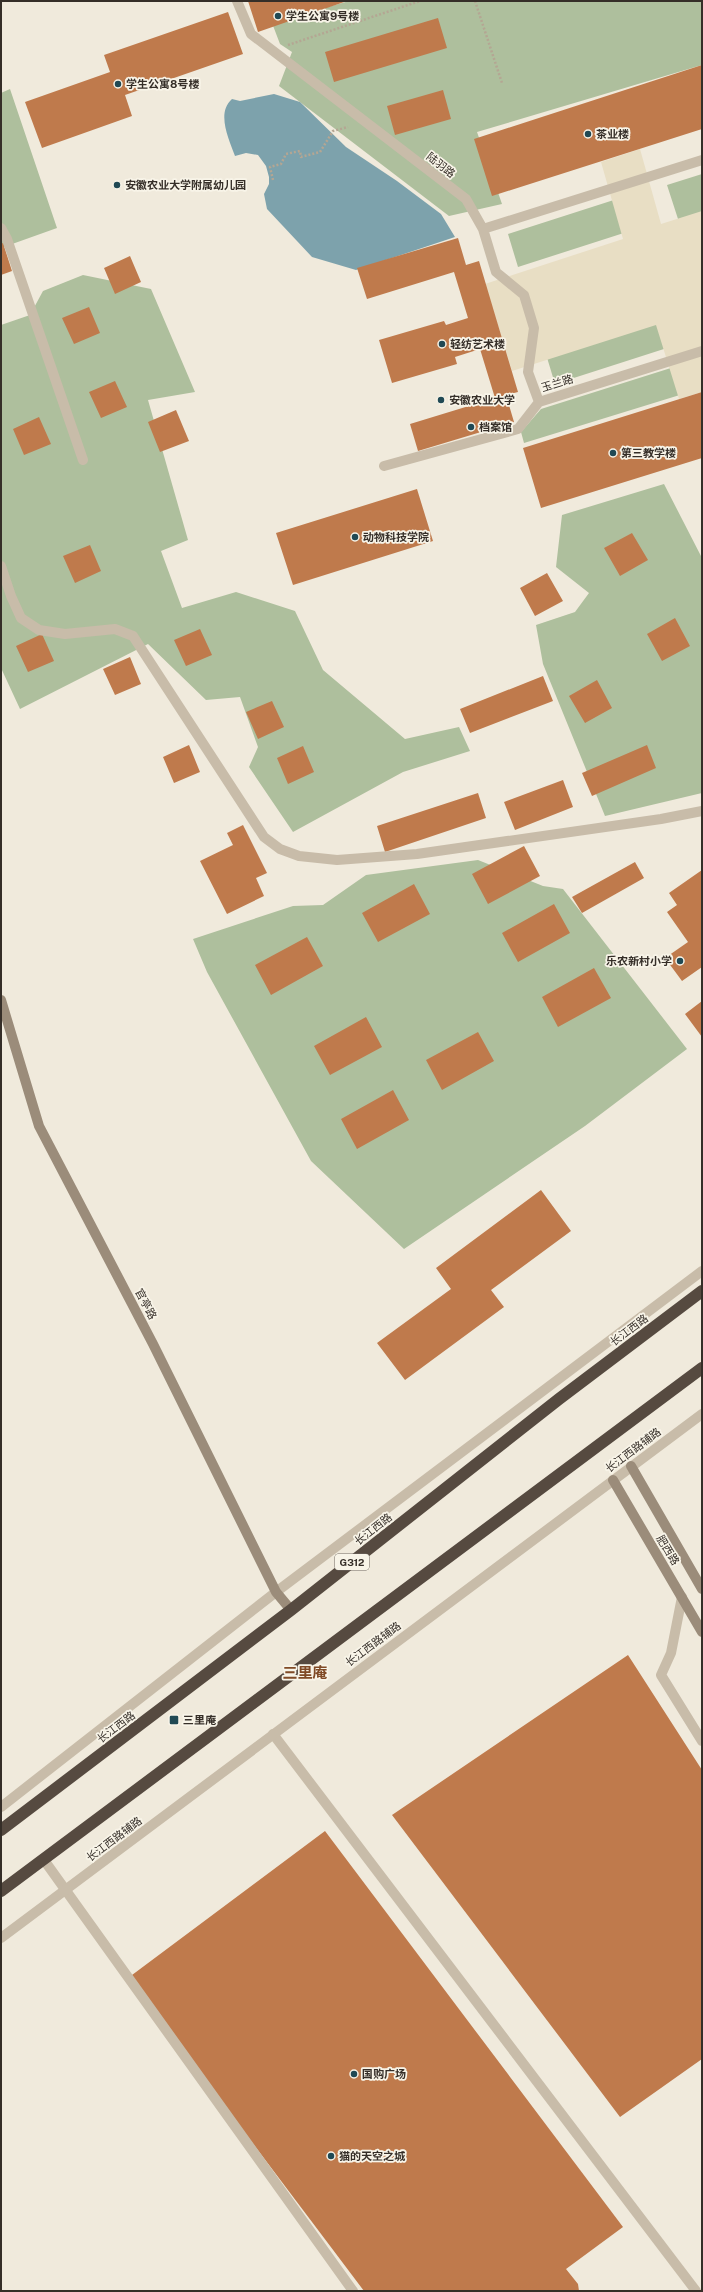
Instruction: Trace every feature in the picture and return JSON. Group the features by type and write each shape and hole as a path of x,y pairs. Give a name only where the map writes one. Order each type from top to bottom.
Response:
{"highway":[{"name":"长江西路","path":"1,1830 291,1610 559,1399 702,1291"},
{"path":"1,1891 702,1368"}],"street":[{"name":"陆羽路","path":"237,1 251,34 466,200 483,229 496,272 524,295 534,328 528,372 539,402"},
{"path":"483,229 702,160"},
{"path":"1,228 7,239 84,460"},
{"name":"玉兰路","path":"384,466 518,429 539,402 702,351"},
{"path":"1,566 11,596 21,618 39,630 65,634 115,629 133,636 264,837 280,849 299,856 337,860 417,854 702,811"},
{"name":"官亭路","path":"1,1000 39,1126 153,1344 276,1592 291,1610"},
{"path":"1,1807 276,1592 702,1271"},
{"name":"长江西路辅路","path":"1,1938 702,1414"},
{"name":"肥西路","path":"631,1466 702,1589"},
{"name":"肥西路","path":"613,1480 702,1632"},
{"path":"682,1597 671,1653 661,1675 702,1741"},
{"path":"273,1734 696,2291"},
{"path":"44,1860 353,2291"}],"path":[{"path":"273,50 420,1"},
{"path":"475,1 502,83"},
{"path":"273,180 270,167 281,164 286,154 300,151 301,157 320,152 333,131 354,125"}],"green space":[{"path":"349,1 702,1 702,65 477,132 502,204 449,216 279,86 292,52 280,44 272,23"},
{"path":"10,89 57,228 1,248 1,93"},
{"path":"702,174 702,293 667,185"},
{"path":"620,198 630,231 518,267 508,234"},
{"path":"83,275 151,289 195,392 148,400 188,540 161,551 182,608 236,592 295,611 323,670 405,739 459,727 470,751 403,772 293,832 249,767 258,747 240,697 206,700 148,644 20,709 1,668 1,325 30,315 43,291"},
{"path":"656,316 667,348 555,384 545,351"},
{"path":"674,367 683,394 524,443 521,432 541,409"},
{"path":"664,484 702,558 702,793 605,816 543,664 536,625 575,612 589,593 556,567 562,515"},
{"path":"478,860 543,886 563,889 687,1049 585,1126 404,1249 311,1161 207,972 193,939 293,906 323,905 366,875"}],"shaded area":[{"path":"640,149 661,224 702,211 702,392 679,399 656,325 512,371 485,284 623,239 601,162"}],"water":[{"path":"274,94 300,102 346,147 397,181 441,214 455,237 356,270 312,257 267,209 264,194 269,184 269,177 266,166 258,155 246,153 235,156 225,126 225,111 227,105 232,99 240,101"}],"building":[{"name":"学生公寓9号楼","path":"248,1 347,1 258,32"},
{"name":"学生公寓8号楼","path":"228,12 243,54 125,95 132,116 42,148 25,102 110,72 104,55"},
{"path":"438,18 447,48 334,82 325,52"},
{"name":"茶业楼","path":"702,65 702,129 492,196 474,139"},
{"path":"443,90 451,119 395,135 387,106"},
{"name":"轻纺艺术楼","path":"458,238 466,265 479,261 518,392 506,395 514,422 418,451 410,424 495,398 480,349 455,357 457,364 392,383 379,340 444,321 446,325 468,318 454,272 367,299 357,268"},
{"path":"3,243 12,271 1,275 1,244"},
{"path":"130,256 141,282 115,294 104,268"},
{"path":"89,307 100,333 74,344 62,318"},
{"path":"115,381 127,407 101,418 89,392"},
{"name":"第三教学楼","path":"702,392 702,458 541,508 523,448"},
{"path":"176,410 189,441 160,452 148,422"},
{"path":"39,417 51,444 24,455 13,429"},
{"name":"动物科技学院","path":"417,489 433,541 293,585 276,533"},
{"path":"632,533 648,560 620,576 604,548"},
{"path":"90,545 101,571 75,583 63,556"},
{"path":"547,573 563,601 535,616 520,588"},
{"path":"675,618 690,646 662,661 647,634"},
{"path":"200,629 212,655 186,666 174,640"},
{"path":"42,634 54,661 28,672 16,646"},
{"path":"130,657 141,684 115,695 103,669"},
{"path":"543,676 553,701 470,733 460,709"},
{"path":"597,680 612,708 585,723 569,696"},
{"path":"272,701 284,727 258,739 246,712"},
{"path":"189,745 200,772 174,783 163,757"},
{"path":"647,745 656,768 592,796 582,773"},
{"path":"303,746 314,772 288,784 277,758"},
{"path":"563,780 573,807 515,830 504,802"},
{"path":"478,793 486,818 385,852 377,826"},
{"path":"243,825 267,873 256,878 264,896 227,914 200,861 233,845 227,833"},
{"path":"524,846 540,876 488,904 472,874"},
{"path":"635,862 644,878 582,913 572,897"},
{"path":"702,870 702,967 682,981 665,958 688,942 667,912 677,905 669,893"},
{"path":"414,884 430,914 378,942 362,913"},
{"path":"554,904 570,933 518,962 502,933"},
{"path":"307,937 323,966 271,995 255,965"},
{"path":"594,968 611,998 558,1027 542,997"},
{"path":"702,1001 702,1037 685,1014"},
{"path":"366,1017 382,1047 330,1075 314,1046"},
{"path":"478,1032 494,1061 442,1090 426,1060"},
{"path":"393,1090 409,1120 357,1149 341,1119"},
{"path":"541,1190 571,1231 491,1290 504,1307 405,1380 377,1343 451,1289 436,1268"},
{"path":"628,1655 702,1770 702,2059 620,2117 392,1815"},
{"name":"国购广场","path":"325,1831 623,2227 566,2269 578,2284 579,2291 364,2291 128,1978"}],"place":[{"name":"学生公寓9号楼","path":"278,16"},
{"name":"学生公寓8号楼","path":"118,84"},
{"name":"茶业楼","path":"588,134"},
{"name":"安徽农业大学附属幼儿园","path":"117,185"},
{"name":"轻纺艺术楼","path":"442,344"},
{"name":"安徽农业大学","path":"441,400"},
{"name":"档案馆","path":"471,427"},
{"name":"第三教学楼","path":"613,453"},
{"name":"动物科技学院","path":"355,537"},
{"name":"乐农新村小学","path":"680,961"},
{"name":"三里庵","path":"174,1720"},
{"name":"国购广场","path":"354,2074"},
{"name":"猫的天空之城","path":"331,2156"}],"district":[{"name":"三里庵","path":"305,1673"}]}
